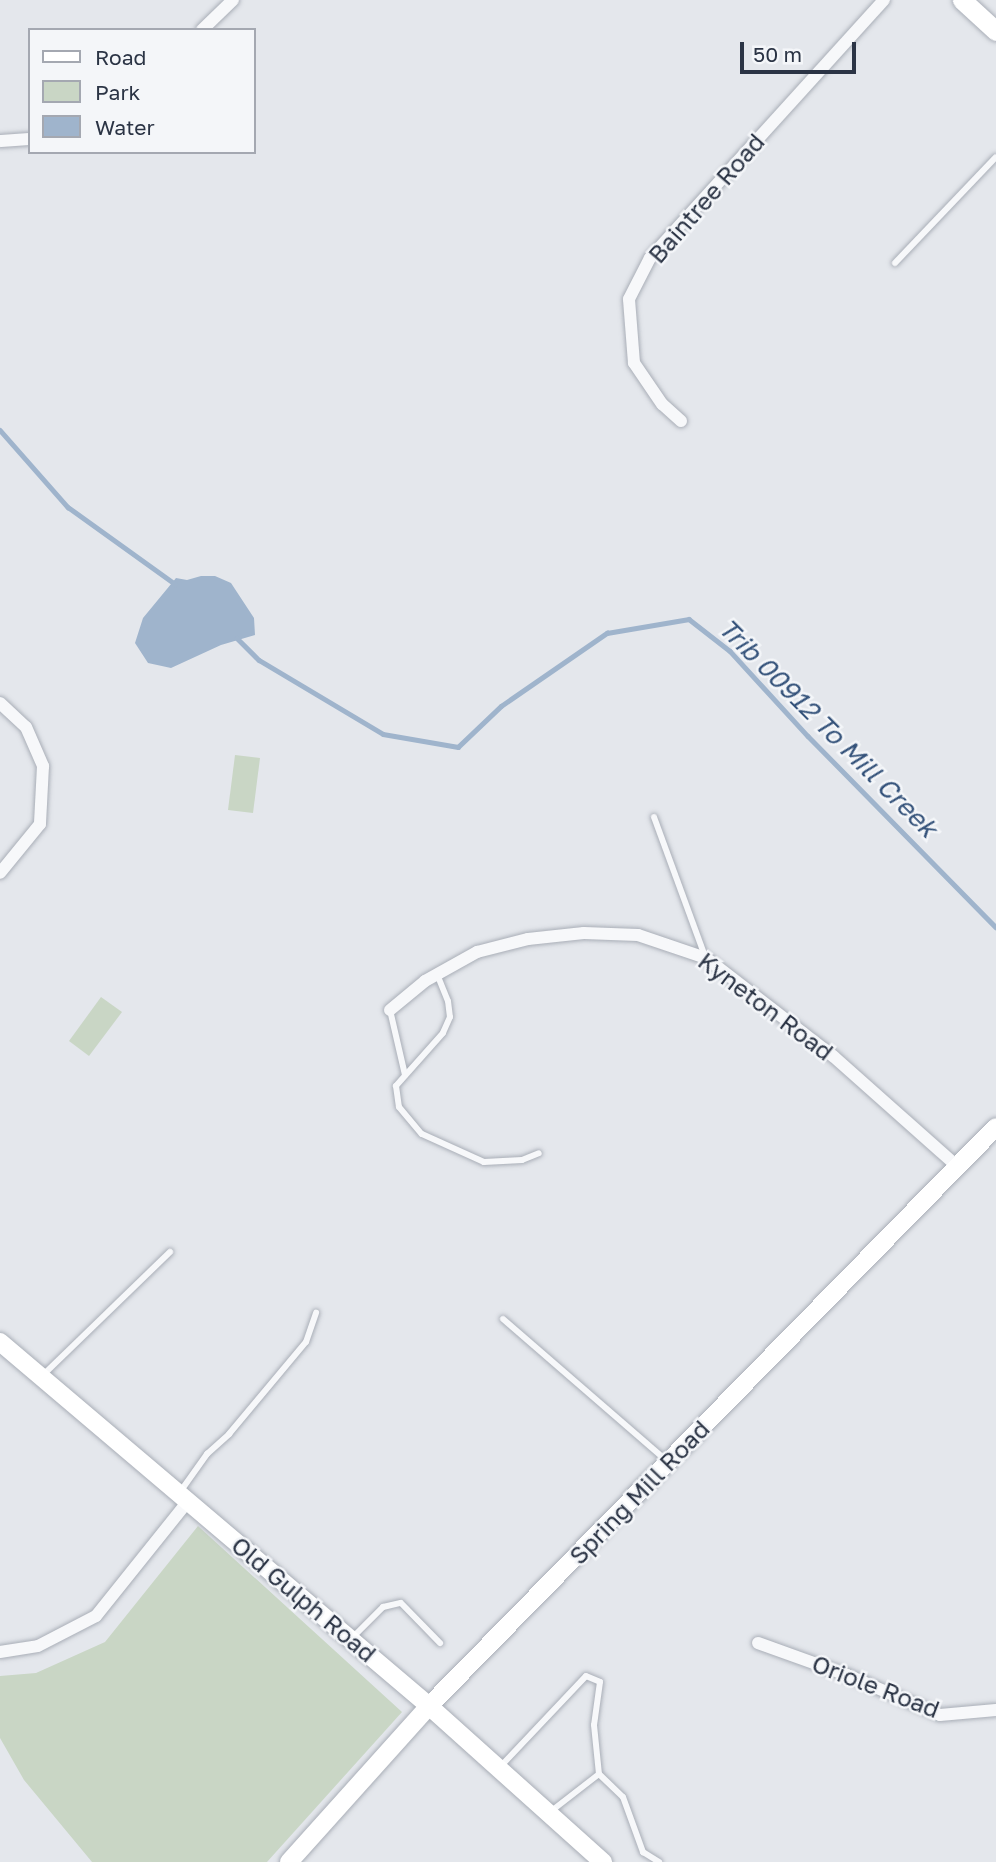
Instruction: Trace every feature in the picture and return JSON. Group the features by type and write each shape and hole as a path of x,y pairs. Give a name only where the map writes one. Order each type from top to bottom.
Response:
{"main road":[{"path":"962,0 996,31"},
{"name":"Spring Mill Road","path":"289,1862 429,1706 996,1127"},
{"name":"Old Gulph Road","path":"0,1342 429,1706 603,1862"}],"street":[{"path":"204,28 233,0"},
{"name":"Baintree Road","path":"681,421 662,404 634,363 629,299 650,258 884,0"},
{"path":"0,141 28,139"},
{"path":"0,703 26,727 43,766 40,824 0,873"},
{"name":"Kyneton Road","path":"390,1010 437,974 477,952 528,939 584,933 638,935 706,958 833,1056 957,1166"},
{"path":"0,1652 38,1646 96,1616 183,1497"},
{"name":"Oriole Road","path":"758,1643 847,1675 940,1715 996,1710"}],"lane":[{"path":"895,263 996,157"},
{"path":"654,817 706,958"},
{"path":"437,974 448,1001 450,1017 443,1032 396,1086 399,1107 422,1133 484,1162 522,1160 539,1153"},
{"path":"390,1010 405,1075"},
{"path":"41,1377 170,1252"},
{"path":"183,1497 207,1454 229,1434 306,1342 316,1313"},
{"path":"503,1319 668,1462"},
{"path":"351,1640 383,1607 401,1603 440,1643"},
{"path":"499,1769 586,1676 600,1682 594,1724 599,1773 623,1797 643,1852 659,1862"},
{"path":"548,1813 599,1773"}],"green space":[{"path":"235,755 260,758 253,813 228,810"},
{"path":"101,997 122,1012 89,1056 69,1041"},
{"path":"198,1526 402,1712 267,1862 92,1862 24,1780 0,1738 0,1676 36,1673 105,1642"}],"water":[{"path":"215,576 231,583 254,618 255,635 221,645 171,668 148,663 135,643 143,618 176,578 187,580"}],"waterway":[{"name":"Trib 00912 To Mill Creek","path":"0,430 68,507 175,584"},
{"name":"Trib 00912 To Mill Creek","path":"237,638 259,660 383,734 458,747 501,706 607,633 689,619 730,651 808,736 996,927"}]}
